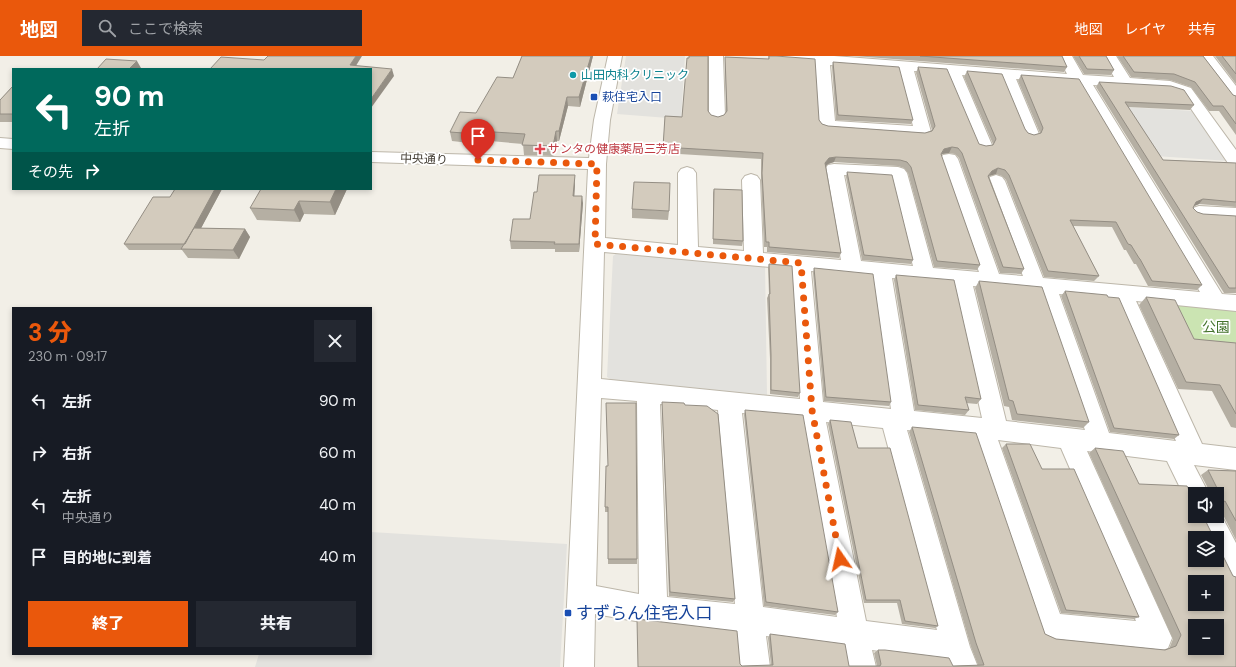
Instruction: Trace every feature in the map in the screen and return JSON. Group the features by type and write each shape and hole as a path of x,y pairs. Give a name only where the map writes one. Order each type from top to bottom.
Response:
{"street":[{"path":"579,667 597,164 602,120 615,56"},
{"path":"716,56 717,116"},
{"path":"776,56 822,59 874,59 905,65 956,65 1006,73 1036,69 1079,79 1124,81 1170,86 1186,91 1236,162"},
{"path":"1065,56 1216,301"},
{"path":"1109,56 1124,81"},
{"path":"1205,56 1215,71 1236,96"},
{"path":"822,59 827,125 923,132 905,65"},
{"path":"956,65 984,145"},
{"path":"1215,71 1236,72"},
{"path":"1006,73 1031,134"},
{"path":"1216,133 1236,135"},
{"path":"0,143 12,144"},
{"name":"中央通り","path":"372,157 597,164"},
{"path":"949,159 992,281"},
{"path":"852,268 834,169 898,174 925,275"},
{"path":"687,173 688,253"},
{"path":"751,180 754,259"},
{"path":"996,181 1041,285 1101,443"},
{"path":"1198,212 1236,214"},
{"path":"595,244 1236,303"},
{"path":"801,263 812,410 861,667"},
{"path":"582,598 653,610 855,633 960,657 898,420 881,271"},
{"path":"960,278 989,429 1051,627 1158,638 1069,439"},
{"path":"1122,292 1184,453 1194,487"},
{"path":"589,387 989,429 1236,459"},
{"path":"648,393 653,610"},
{"path":"729,402 755,667"},
{"path":"1212,523 1236,570"}],"green space":[{"name":"公園","path":"1169,304 1236,310 1236,349 1188,344"}],"shaded area":[{"path":"626,56 685,56 681,119 617,114"},
{"path":"1125,107 1194,111 1229,161 1155,156"},
{"path":"617,253 765,264 767,395 612,380 607,377 613,256"},
{"path":"372,532 567,544 560,667 255,667 259,655 372,655"}],"building":[{"path":"268,56 356,56 350,65 392,69 372,98 372,68 211,68 221,57 264,60"},
{"path":"522,56 591,56 579,97 567,97 559,131 556,131 553,146 522,145 525,134 478,131 476,134 450,132 460,112 476,113 497,77 513,78"},
{"path":"689,56 708,56 708,111 711,115 718,117 724,115 727,111 725,57 769,59 769,56 776,56 815,59 819,120 822,124 828,126 925,133 932,131 935,126 918,67 947,69 979,144 986,146 993,145 996,139 967,71 1002,74 1025,129 1028,133 1034,135 1041,133 1043,128 1021,75 1079,79 1202,285 1152,281 1131,245 1128,244 1116,222 1070,220 1099,276 1048,271 1009,175 1005,170 998,168 992,171 988,176 1024,269 1003,267 962,153 958,148 952,147 944,149 941,154 980,265 937,261 911,167 907,162 900,160 836,157 829,158 825,163 841,253 769,247 769,242 766,242 762,173 763,153 663,147 665,116 682,117 687,58 689,58"},
{"path":"920,56 1062,56 1067,67"},
{"path":"1079,56 1106,56 1114,70 1087,69"},
{"path":"1123,56 1203,56 1233,95 1236,96 1236,124 1223,106 1213,106 1195,82 1174,74 1134,72"},
{"path":"1222,56 1236,56 1236,74"},
{"path":"106,59 137,61 130,68 98,68"},
{"path":"833,62 899,67 913,120 838,115"},
{"path":"1099,82 1171,86 1184,90 1194,105 1125,102 1163,160 1236,163 1236,202 1203,199 1196,202 1193,208 1197,212 1203,214 1236,216 1236,288 1229,288"},
{"path":"12,87 12,114 0,114 0,100"},
{"path":"847,172 892,175 913,260 864,255"},
{"path":"539,175 575,175 573,196 582,196 579,244 510,241 513,219 530,219 534,192 537,192"},
{"path":"634,182 670,183 669,211 632,209"},
{"path":"714,189 742,190 743,241 713,239"},
{"path":"174,190 214,190 185,244 124,244 153,197 170,197"},
{"path":"260,190 336,190 330,202 299,201 294,210 250,208"},
{"path":"194,228 245,229 233,250 181,249"},
{"path":"769,264 792,266 800,393 771,390"},
{"path":"814,268 873,274 891,402 826,397"},
{"path":"896,275 954,280 981,399 965,397 969,410 918,405"},
{"path":"979,281 1042,287 1089,422 1017,414 1013,401 1009,400"},
{"path":"1065,291 1107,295 1108,297 1119,298 1179,435 1114,428"},
{"path":"1146,297 1175,300 1194,339 1236,343 1236,414 1220,385 1186,382"},
{"path":"662,402 707,406 718,414 735,599 670,592"},
{"path":"606,403 636,403 637,559 608,559 608,507 605,507 606,466 608,466"},
{"path":"745,410 803,415 838,612 766,602"},
{"path":"830,420 851,422 858,448 890,448 938,626 905,621 900,600 866,600"},
{"path":"912,427 976,433 1045,634 1056,639 1165,650 1176,646 1181,635 1095,448 1123,451 1139,484 1187,486 1188,523 1206,523 1210,531 1188,531 1188,567 1224,567 1224,558 1233,576 1236,577 1236,667 638,667 637,619 737,631 740,664 742,666 773,665 770,634 845,644 849,666 880,666 881,664 878,650 949,658 953,666 984,665 976,643"},
{"path":"1006,444 1030,444 1042,469 1074,469 1139,617 1066,610"},
{"path":"1208,470 1236,471 1236,521 1224,502 1224,487 1216,487"}],"place":[{"name":"山田内科クリニック","path":"573,75"},
{"name":"萩住宅入口","path":"594,97"},
{"name":"サンタの健康薬局三芳店","path":"540,149"},
{"name":"すずらん住宅入口","path":"568,613"}],"route":[{"path":"478,160 597,164 595,244 801,263 812,410 840,559"}]}
